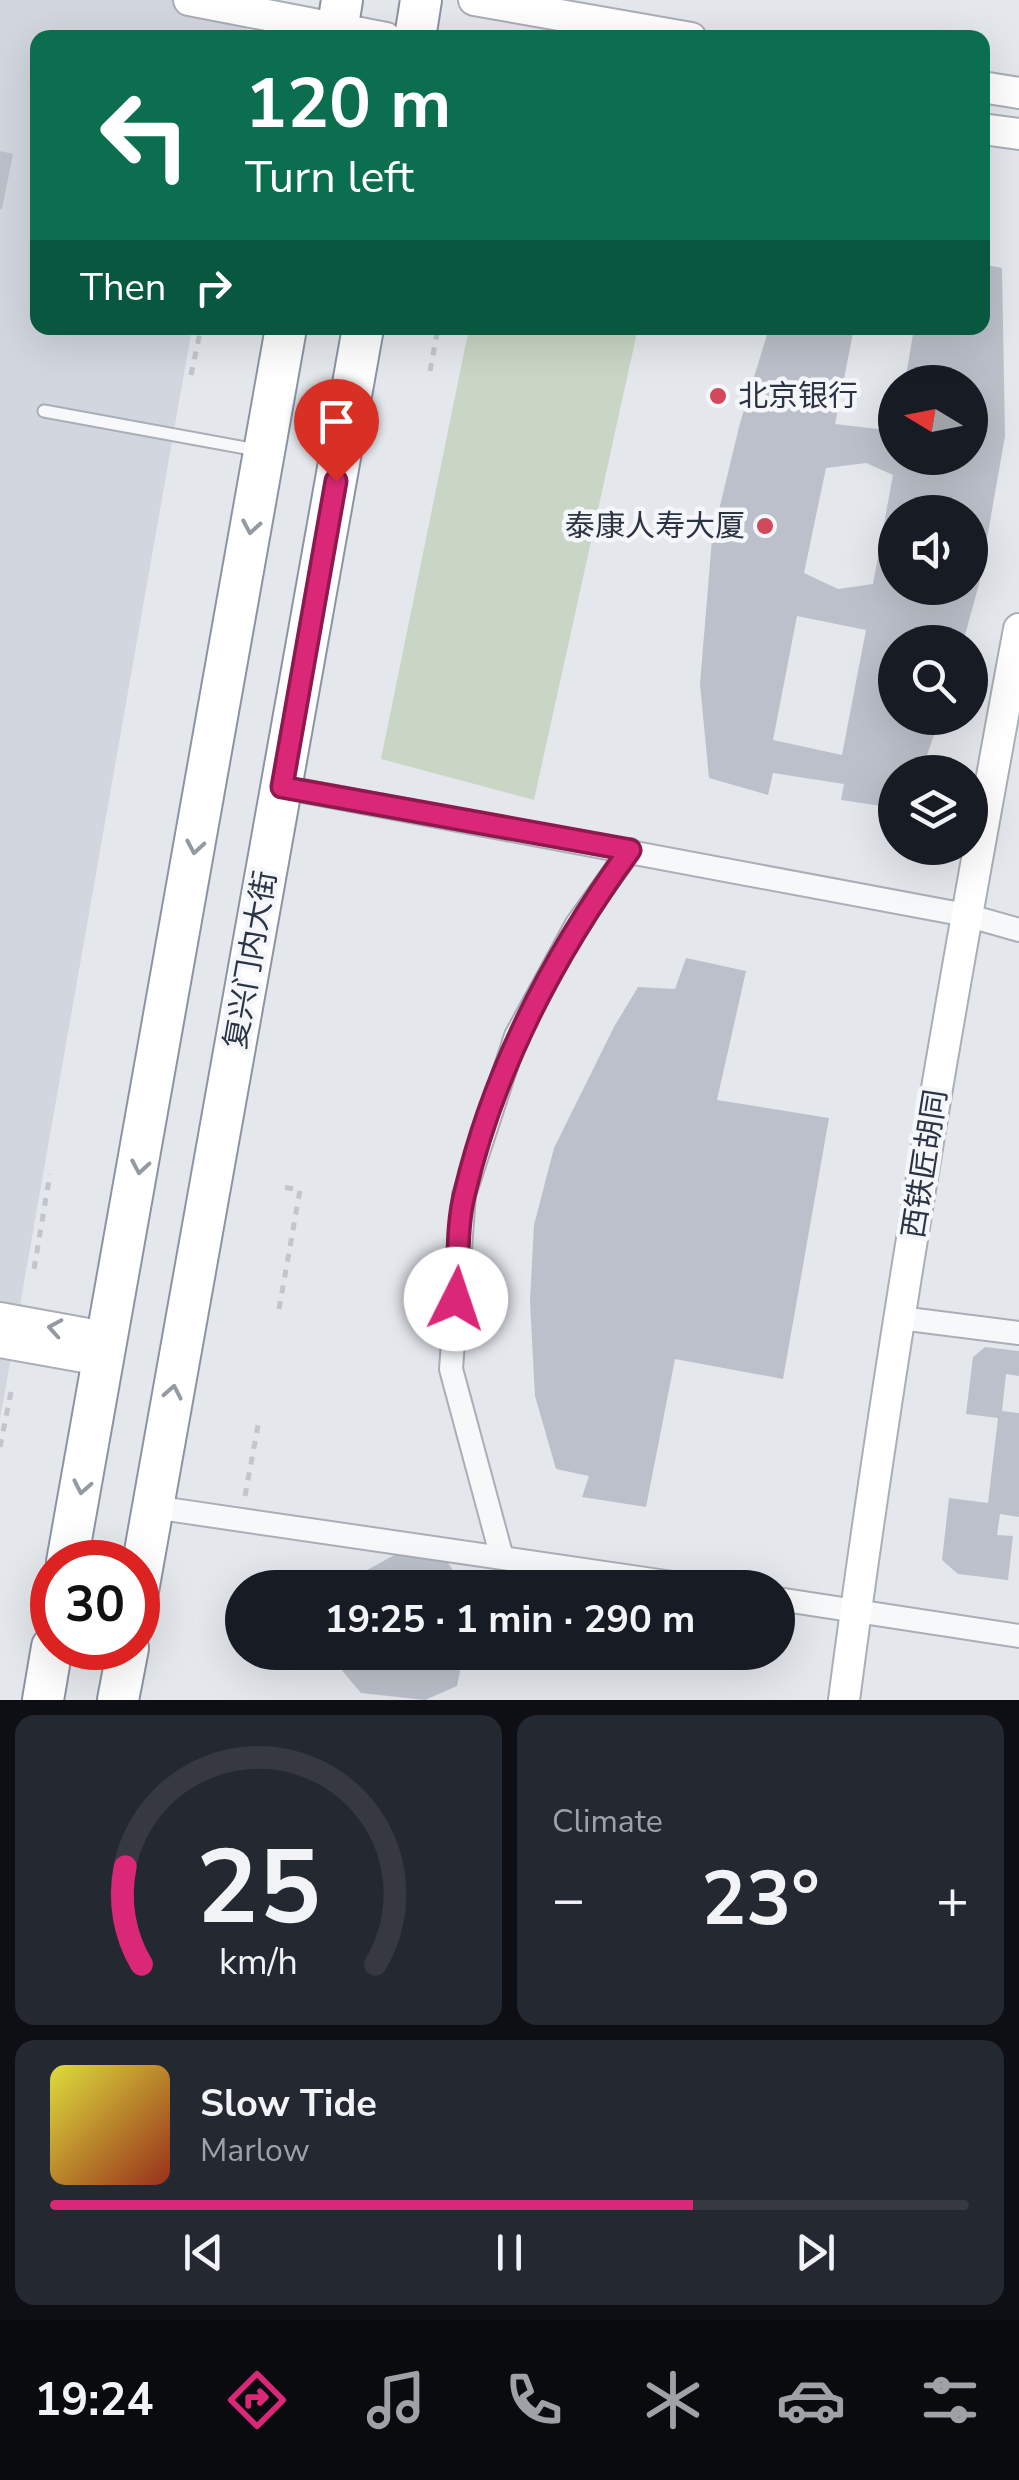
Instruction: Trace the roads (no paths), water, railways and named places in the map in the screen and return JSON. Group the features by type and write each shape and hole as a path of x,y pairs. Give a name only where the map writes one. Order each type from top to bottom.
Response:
{"highway":[{"path":"416,30 422,0"},
{"path":"71,1540 285,335"},
{"name":"复兴门内大街","path":"146,1540 362,335"},
{"path":"43,1700 48,1670"},
{"path":"118,1700 124,1670"}],"street":[{"path":"189,0 339,22"},
{"path":"474,0 645,30"},
{"path":"990,88 1019,93"},
{"path":"990,130 1019,134"},
{"name":"西铁匠胡同","path":"844,1700 900,1318 966,915 1019,629"},
{"path":"282,787 966,915 1019,930"},
{"path":"501,1554 451,1369 464,1195 516,1036 577,924 630,850"},
{"path":"0,1318 108,1349"},
{"path":"900,1318 1019,1332"},
{"path":"0,1342 108,1349"},
{"path":"152,1506 598,1570"},
{"path":"795,1602 1019,1636"}],"lane":[{"path":"44,411 264,451"}],"place":[{"name":"北京银行","path":"718,396"},
{"name":"泰康人寿大厦","path":"765,526"}]}
